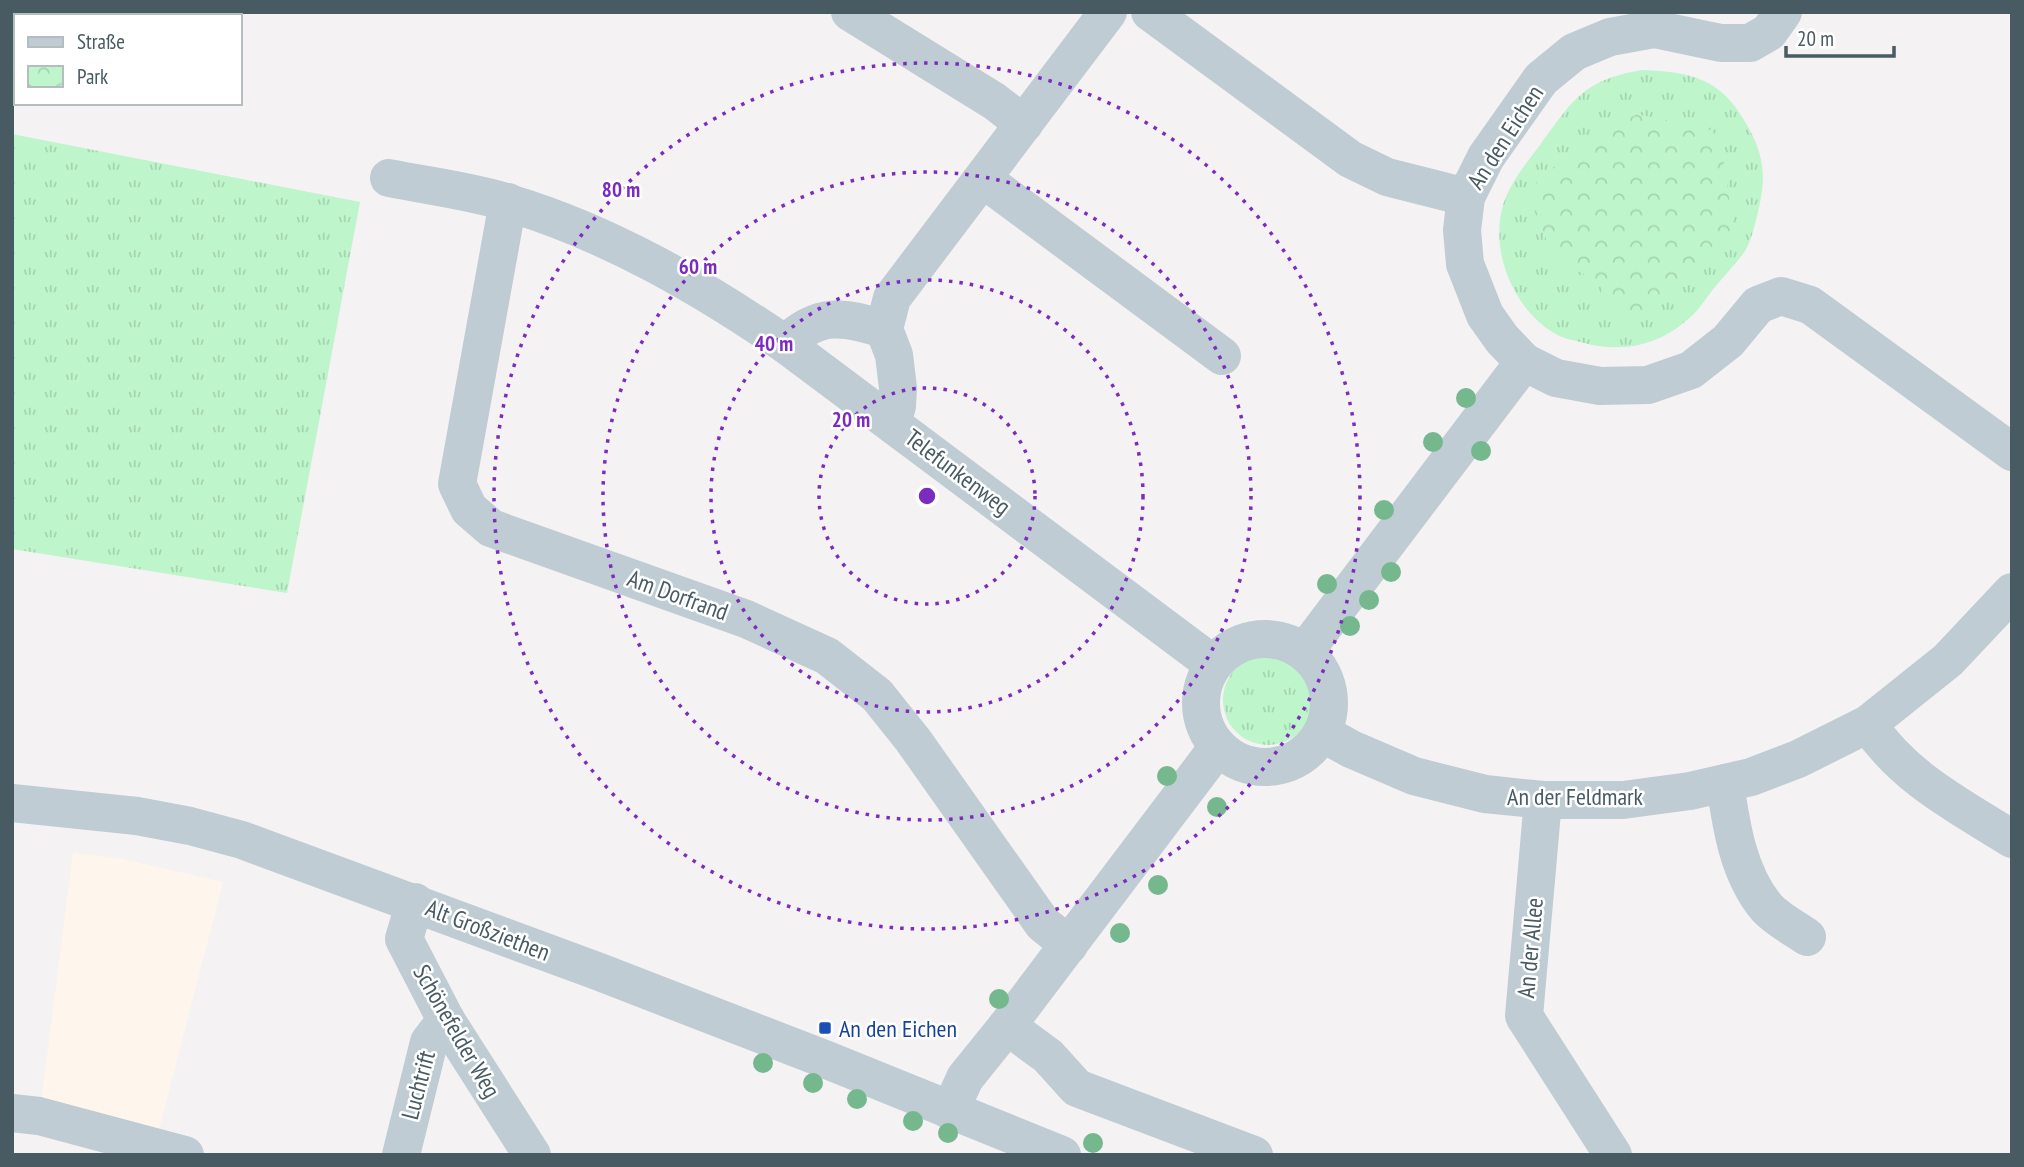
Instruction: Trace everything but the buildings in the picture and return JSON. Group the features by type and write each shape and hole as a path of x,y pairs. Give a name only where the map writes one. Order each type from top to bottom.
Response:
{"street":[{"path":"850,12 994,101 1024,124"},
{"path":"785,344 810,324 829,319 854,320 884,329 892,298 1108,12"},
{"path":"1150,12 1350,159 1387,177 1466,197"},
{"name":"An den Eichen","path":"1783,12 1769,32 1750,43 1721,43 1654,29 1610,37 1574,52 1541,79 1486,157 1466,197 1462,230 1465,264 1485,315 1502,339 1524,362 1556,378 1600,386 1648,385 1691,370 1728,341 1758,305 1781,296 1810,305 2012,452"},
{"path":"388,178 508,202 580,229 655,263 746,317 892,422"},
{"path":"983,179 1222,356"},
{"name":"Am Dorfrand","path":"508,202 457,484 469,509 491,528 746,619 827,656 877,695 913,740 1043,924 1069,945"},
{"name":"Telefunkenweg","path":"884,329 894,355 898,388 897,406 892,422 1213,664"},
{"path":"1305,651 1524,362"},
{"name":"An der Feldmark","path":"1322,733 1351,749 1414,776 1485,794 1543,800 1623,800 1690,791 1751,777 1798,759 1868,724 1948,660 2012,592"},
{"path":"1267,638 1287,642 1305,651 1326,679 1330,696 1329,713 1322,733 1313,747 1296,760 1276,766 1255,767 1235,760 1218,747 1208,733 1202,715 1201,697 1213,664 1228,649 1246,640 1267,638"},
{"path":"1868,724 1883,747 1913,775 2012,839"},
{"path":"950,1111 965,1077 1007,1026 1218,747"},
{"path":"1725,783 1729,813 1742,865 1755,891 1768,910 1807,937"},
{"name":"An der Allee","path":"1543,800 1524,1017 1613,1155"},
{"name":"Alt Großziethen","path":"12,803 137,816 242,840 415,902 827,1060 1062,1155"},
{"name":"Schönefelder Weg","path":"415,902 404,939 446,1020 532,1155"},
{"name":"Luchtrift","path":"401,1155 429,1042 446,1020"},
{"path":"1007,1026 1048,1056 1077,1088 1254,1155"},
{"path":"25,1115 185,1155"}],"shaded area":[{"path":"73,853 122,859 223,882 158,1134 41,1104"}],"green space":[{"path":"1642,70 1690,76 1716,87 1727,97 1747,125 1758,148 1762,191 1745,251 1691,317 1676,329 1651,341 1625,347 1598,346 1554,333 1527,310 1509,279 1503,262 1499,226 1508,192 1571,104 1592,86 1622,74"},
{"path":"1637,114 1711,130 1721,142 1733,225 1725,241 1668,298 1647,305 1632,320 1600,302 1602,283 1555,260 1534,210 1537,179 1592,140"},
{"path":"12,134 360,202 287,593 12,549"},
{"path":"1268,655 1285,658 1300,668 1310,683 1313,700 1310,717 1300,732 1285,742 1268,745 1251,742 1236,732 1226,717 1223,700 1226,683 1236,668 1251,658"}],"place":[{"name":"An den Eichen","path":"825,1028"}]}
